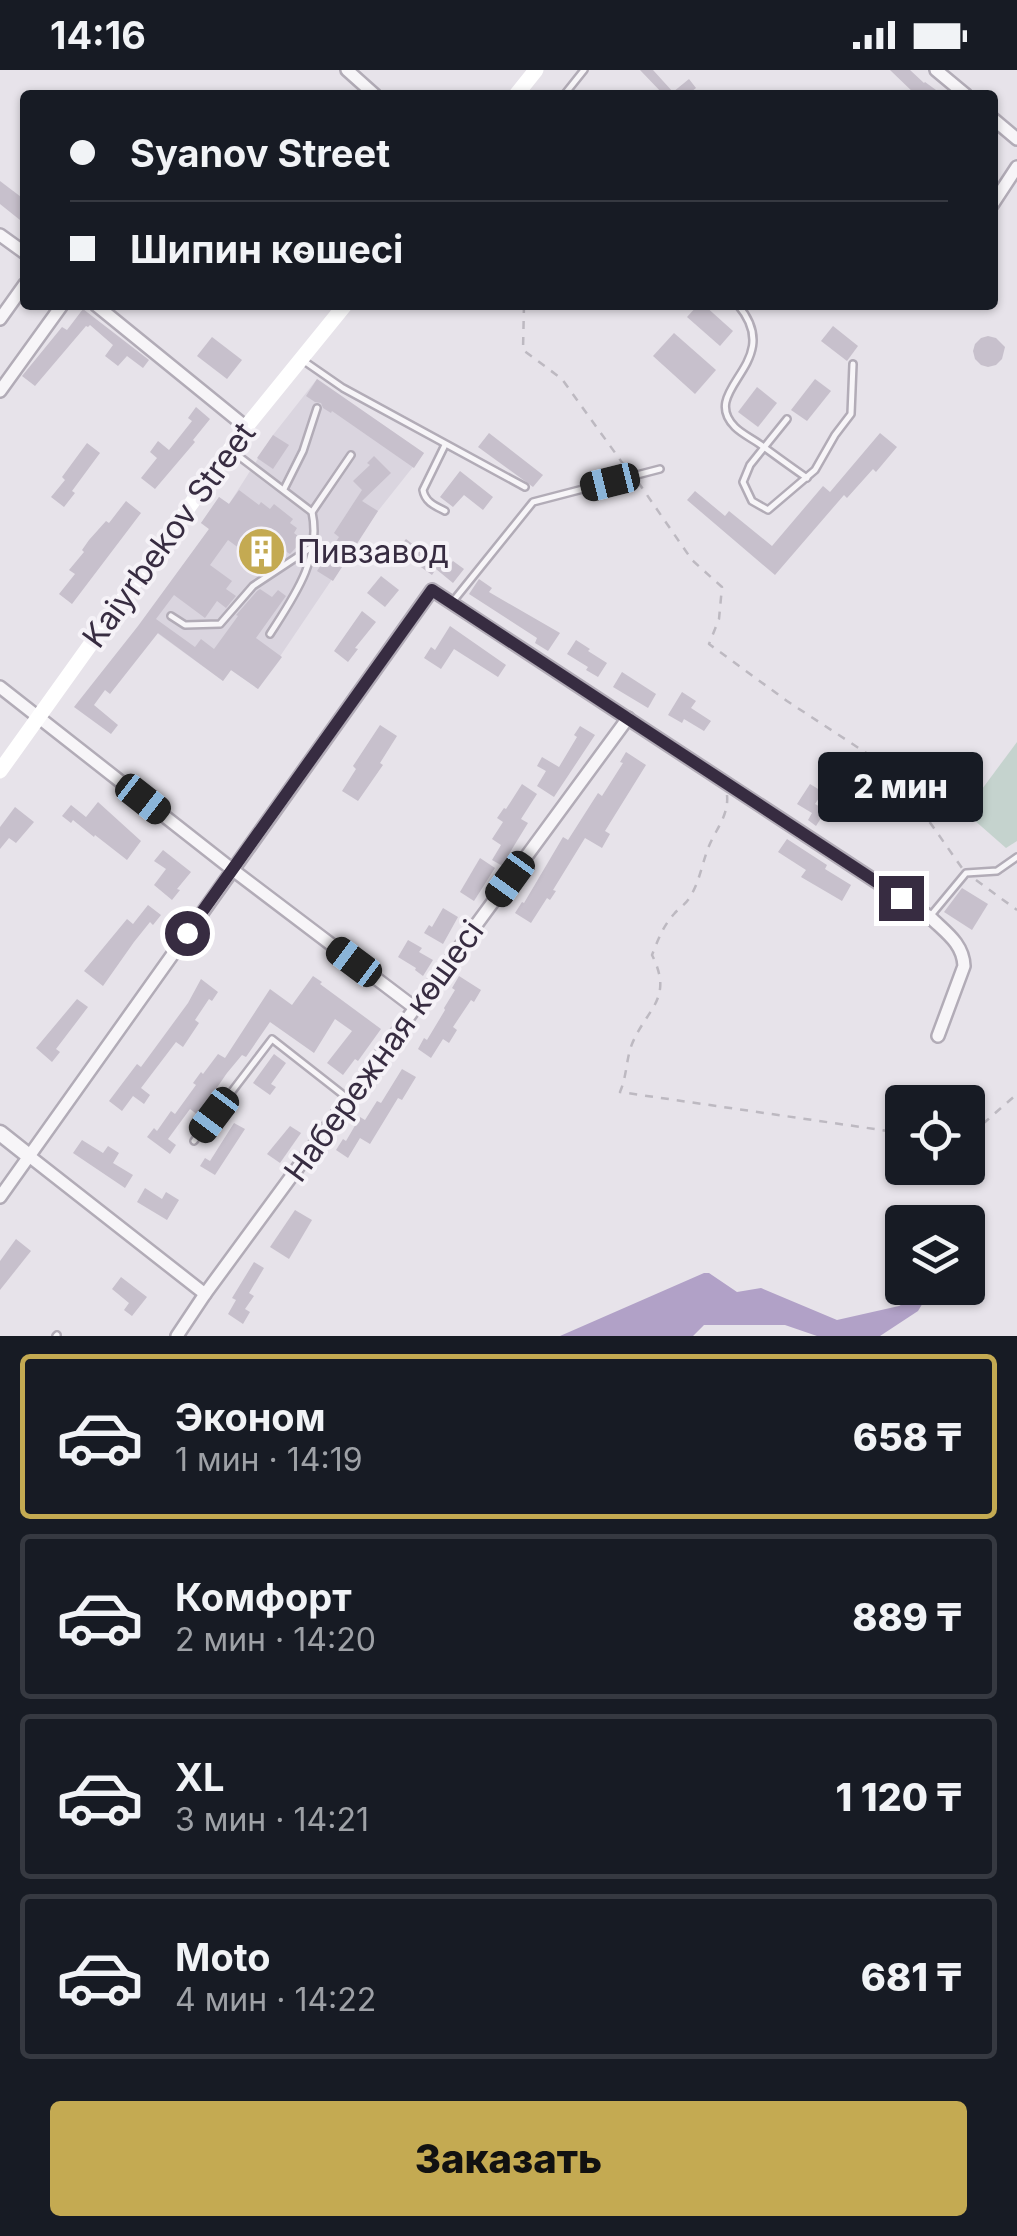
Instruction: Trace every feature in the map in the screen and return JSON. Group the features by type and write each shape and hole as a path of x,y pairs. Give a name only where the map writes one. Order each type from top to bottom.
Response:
{"main road":[{"path":"520,90 536,70"},
{"name":"Kaiyrbekov Street","path":"0,771 246,427 341,310"}],"street":[{"path":"936,70 960,90"},
{"path":"998,195 1017,167"},
{"path":"0,319 20,291"},
{"path":"0,392 58,310"},
{"path":"102,310 246,427"},
{"path":"0,1197 432,590 930,917 960,947 964,966 938,1036"},
{"path":"0,686 232,870 415,1008"},
{"name":"Набережная көшесі","path":"177,1336 628,718"},
{"path":"0,1133 205,1294"}],"lane":[{"path":"568,90 584,70"},
{"path":"741,310 753,331 753,349 730,387 725,407 732,425 806,478"},
{"path":"301,359 343,388 525,487"},
{"path":"787,420 750,465 743,482 752,500 768,510 815,470 850,414 854,364"},
{"path":"284,489 303,451 317,408"},
{"path":"445,444 423,490 432,505 445,511"},
{"path":"230,450 312,512 314,521 309,564 302,582 270,634"},
{"path":"312,512 351,455"},
{"path":"452,602 533,502 660,470"},
{"path":"171,616 186,625 220,624 253,586 312,547"},
{"path":"930,917 966,872 997,871 1017,857"},
{"path":"194,1141 272,1039 348,1099"}],"path":[{"path":"524,310 523,350 562,379 692,560 722,588 719,619 709,644 880,762 966,872 1017,910"},
{"path":"725,782 728,803 708,846 699,880 688,901 660,932 652,955 660,972 657,1004 631,1046 620,1092 885,1131"},
{"path":"985,1122 1017,1094"}],"shaded area":[{"path":"317,379 424,453 378,511 258,689 231,670 223,681 142,622 209,529 201,523 219,497 229,504 273,435"},
{"path":"1017,742 1017,841 1006,848 965,812"},
{"path":"704,1273 737,1292 761,1288 837,1320 901,1305 922,1305 880,1336 817,1336 785,1325 704,1325 693,1336 560,1336"}],"building":[{"path":"640,70 653,70 671,90 659,90"},
{"path":"890,70 910,70 936,90 911,90"},
{"path":"689,79 696,88 693,90 675,90"},
{"path":"0,181 20,196 20,220 0,204"},
{"path":"84,310 149,360 143,368 127,356 118,366 105,356 113,345 90,325 35,386 22,376 62,327 67,330"},
{"path":"693,310 710,310 733,331 720,346 687,317"},
{"path":"833,326 858,346 847,361 821,341"},
{"path":"674,333 716,370 695,394 653,356"},
{"path":"988,336 1005,347 1002,359 988,367 975,359 973,351 981,338"},
{"path":"212,337 242,360 227,379 197,356"},
{"path":"317,379 424,453 414,468 306,396"},
{"path":"815,379 831,391 807,421 791,410"},
{"path":"757,387 777,403 758,427 738,412"},
{"path":"196,407 210,419 155,489 141,478 157,458 150,452 158,441 169,450 192,421 188,418"},
{"path":"489,433 543,475 533,487 478,447"},
{"path":"880,433 897,447 876,472 873,469 847,498 844,495 775,575 687,500 695,491 725,516 729,511 772,546 823,486 830,492"},
{"path":"273,435 289,445 273,469 257,458"},
{"path":"87,443 100,453 64,507 51,497"},
{"path":"374,456 391,473 362,501 378,511 333,581 317,571 339,537 334,533 362,490 353,481"},
{"path":"460,471 493,497 483,510 464,495 453,507 440,497"},
{"path":"239,490 259,505 261,502 270,509 274,504 293,519 290,523 297,528 294,533 303,540 290,554 282,549 267,569 228,540 210,565 232,581 226,589 236,596 226,608 217,601 205,618 174,595 156,619 195,647 201,639 214,649 257,591 272,597 278,590 286,596 256,638 282,657 258,689 231,670 223,681 158,633 110,694 105,690 94,705 118,725 111,734 74,707 209,529 201,523 219,497 229,504"},
{"path":"126,501 141,513 72,604 59,594 75,574 69,570 89,540"},
{"path":"406,539 429,557 435,550 464,569 453,583 436,569 432,575 397,550"},
{"path":"381,576 399,590 385,607 367,593"},
{"path":"479,579 492,588 489,592 560,633 548,651 535,643 537,638 469,594"},
{"path":"362,611 376,622 348,662 334,651"},
{"path":"450,626 506,665 498,677 454,649 441,669 424,658 431,647 435,650"},
{"path":"576,640 607,663 598,677 567,654"},
{"path":"622,672 656,694 648,708 613,687"},
{"path":"682,692 696,701 691,708 711,721 704,731 668,715"},
{"path":"380,725 397,736 358,801 342,791"},
{"path":"580,726 595,735 554,797 537,786 546,771 537,766 542,757 559,767"},
{"path":"626,752 646,765 605,831 610,834 602,848 585,838 553,890 556,891 531,923 515,913 563,837 568,840 598,793 602,796"},
{"path":"522,784 537,794 521,819 528,823 509,854 514,858 506,868 492,860 501,845 492,839 503,822 497,818"},
{"path":"810,784 823,792 815,804 826,810 816,826 808,820 812,813 797,804"},
{"path":"98,802 141,841 127,860 62,816 71,805 86,817"},
{"path":"15,807 34,822 16,843 9,838 0,849 0,827"},
{"path":"787,839 851,885 842,901 801,877 806,870 778,852"},
{"path":"163,850 191,872 172,900 154,885 166,869 154,861"},
{"path":"480,858 495,868 474,901 460,892"},
{"path":"962,888 988,904 972,930 944,912"},
{"path":"148,905 161,915 153,925 150,922 103,986 84,971 127,919 133,924"},
{"path":"443,908 458,917 443,944 424,933"},
{"path":"408,940 433,960 423,976 398,957"},
{"path":"313,976 381,1029 358,1061 355,1059 343,1075 327,1063 352,1031 335,1019 314,1053 270,1022 198,1115 190,1109 168,1139 176,1145 170,1154 147,1137 154,1128 157,1131 171,1111 175,1114 196,1085 193,1083 218,1054 225,1058 270,989 292,1005"},
{"path":"459,976 481,990 453,1027 457,1030 449,1043 443,1039 431,1058 418,1049 445,1010"},
{"path":"201,979 218,992 195,1020 199,1023 183,1047 176,1042 141,1088 150,1095 144,1104 133,1096 122,1111 109,1101 137,1064 141,1067"},
{"path":"77,999 88,1007 56,1049 60,1052 52,1062 36,1048"},
{"path":"274,1054 286,1063 271,1084 276,1087 270,1095 253,1083"},
{"path":"402,1069 416,1077 370,1144 360,1138 348,1158 336,1150 360,1117 365,1120 377,1101 381,1103"},
{"path":"234,1123 245,1129 215,1175 200,1166 205,1158 210,1161"},
{"path":"290,1126 301,1133 280,1163 267,1154"},
{"path":"82,1140 103,1153 108,1146 119,1153 113,1163 133,1175 125,1188 73,1153"},
{"path":"145,1188 162,1199 166,1192 179,1200 167,1220 137,1202"},
{"path":"295,1210 312,1220 289,1259 270,1247"},
{"path":"16,1239 31,1251 0,1290 0,1261"},
{"path":"254,1262 264,1268 249,1293 254,1296 245,1309 250,1312 243,1324 228,1314 236,1300 232,1298"},
{"path":"121,1277 147,1297 132,1316 124,1310 129,1303 112,1289"}],"place":[{"name":"Пивзавод","path":"262,552"}],"route":[{"path":"187,933 432,590 901,898"}]}
